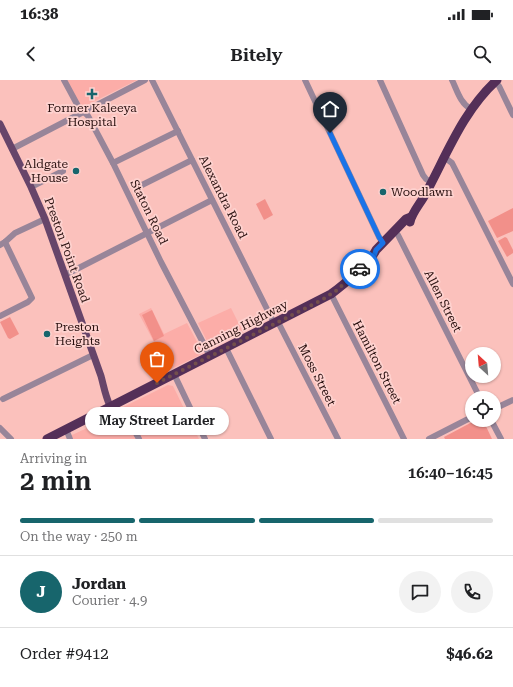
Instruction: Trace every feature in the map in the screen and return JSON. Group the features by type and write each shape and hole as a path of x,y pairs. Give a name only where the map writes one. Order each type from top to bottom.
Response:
{"highway":[{"name":"Canning Highway","path":"47,439 331,294 349,280 374,256 380,254 410,222 411,217 471,109 496,81"},
{"name":"Canning Highway","path":"374,256 376,250 406,219 411,217"}],"main road":[{"name":"Preston Point Road","path":"0,124 45,219 104,386 108,390 112,405"}],"street":[{"name":"Staton Road","path":"64,80 78,106 88,116 113,163 210,356"},
{"path":"12,148 145,80"},
{"name":"Alexandra Road","path":"152,80 212,200 276,322"},
{"path":"305,80 354,186 383,243"},
{"path":"380,80 423,175 431,182"},
{"path":"452,80 462,102 471,109"},
{"path":"496,81 513,115"},
{"path":"113,163 178,131"},
{"path":"444,156 452,163 513,284"},
{"path":"136,188 192,160"},
{"path":"31,187 63,171"},
{"path":"65,275 212,200"},
{"path":"0,316 30,301 32,298 2,243 15,233 45,219"},
{"name":"Allen Street","path":"398,235 476,391"},
{"name":"Hamilton Street","path":"331,294 404,439"},
{"name":"Moss Street","path":"276,322 338,439"},
{"path":"226,348 272,439"},
{"path":"3,399 93,355"},
{"path":"174,374 205,439"},
{"path":"501,406 513,400"},
{"path":"429,439 465,421"},
{"path":"131,424 139,439"},
{"path":"495,427 501,439"},
{"path":"0,428 11,439"},
{"path":"66,429 70,439"}],"shaded area":[{"name":"Former Kaleeya Hospital","path":"67,80 137,80 81,108"},
{"path":"265,199 273,215 264,220 256,204"},
{"path":"513,208 513,231 497,238 488,221"},
{"path":"505,237 513,250 513,253 507,257 498,241"},
{"path":"151,308 164,334 187,323 203,353 169,370 139,314"},
{"path":"231,308 243,332 214,347 209,345 198,323"},
{"path":"152,310 164,336 154,341 142,315"},
{"path":"10,317 19,334 10,339 8,338 0,322"},
{"path":"168,385 173,386 199,439 73,439 71,435 98,423 105,416"},
{"path":"465,426 486,427 492,439 445,439 444,437"}],"way so far":[{"path":"157,383 322,300 337,290 360,269"}],"place":[{"name":"Former Kaleeya Hospital","path":"92,94"},
{"name":"Aldgate House","path":"76,171"},
{"name":"Woodlawn","path":"383,192"},
{"name":"Preston Heights","path":"47,334"},
{"name":"May Street Larder","path":"157,383"}],"route":[{"path":"330,133 354,186 383,243 376,250 374,256 360,269"}]}
